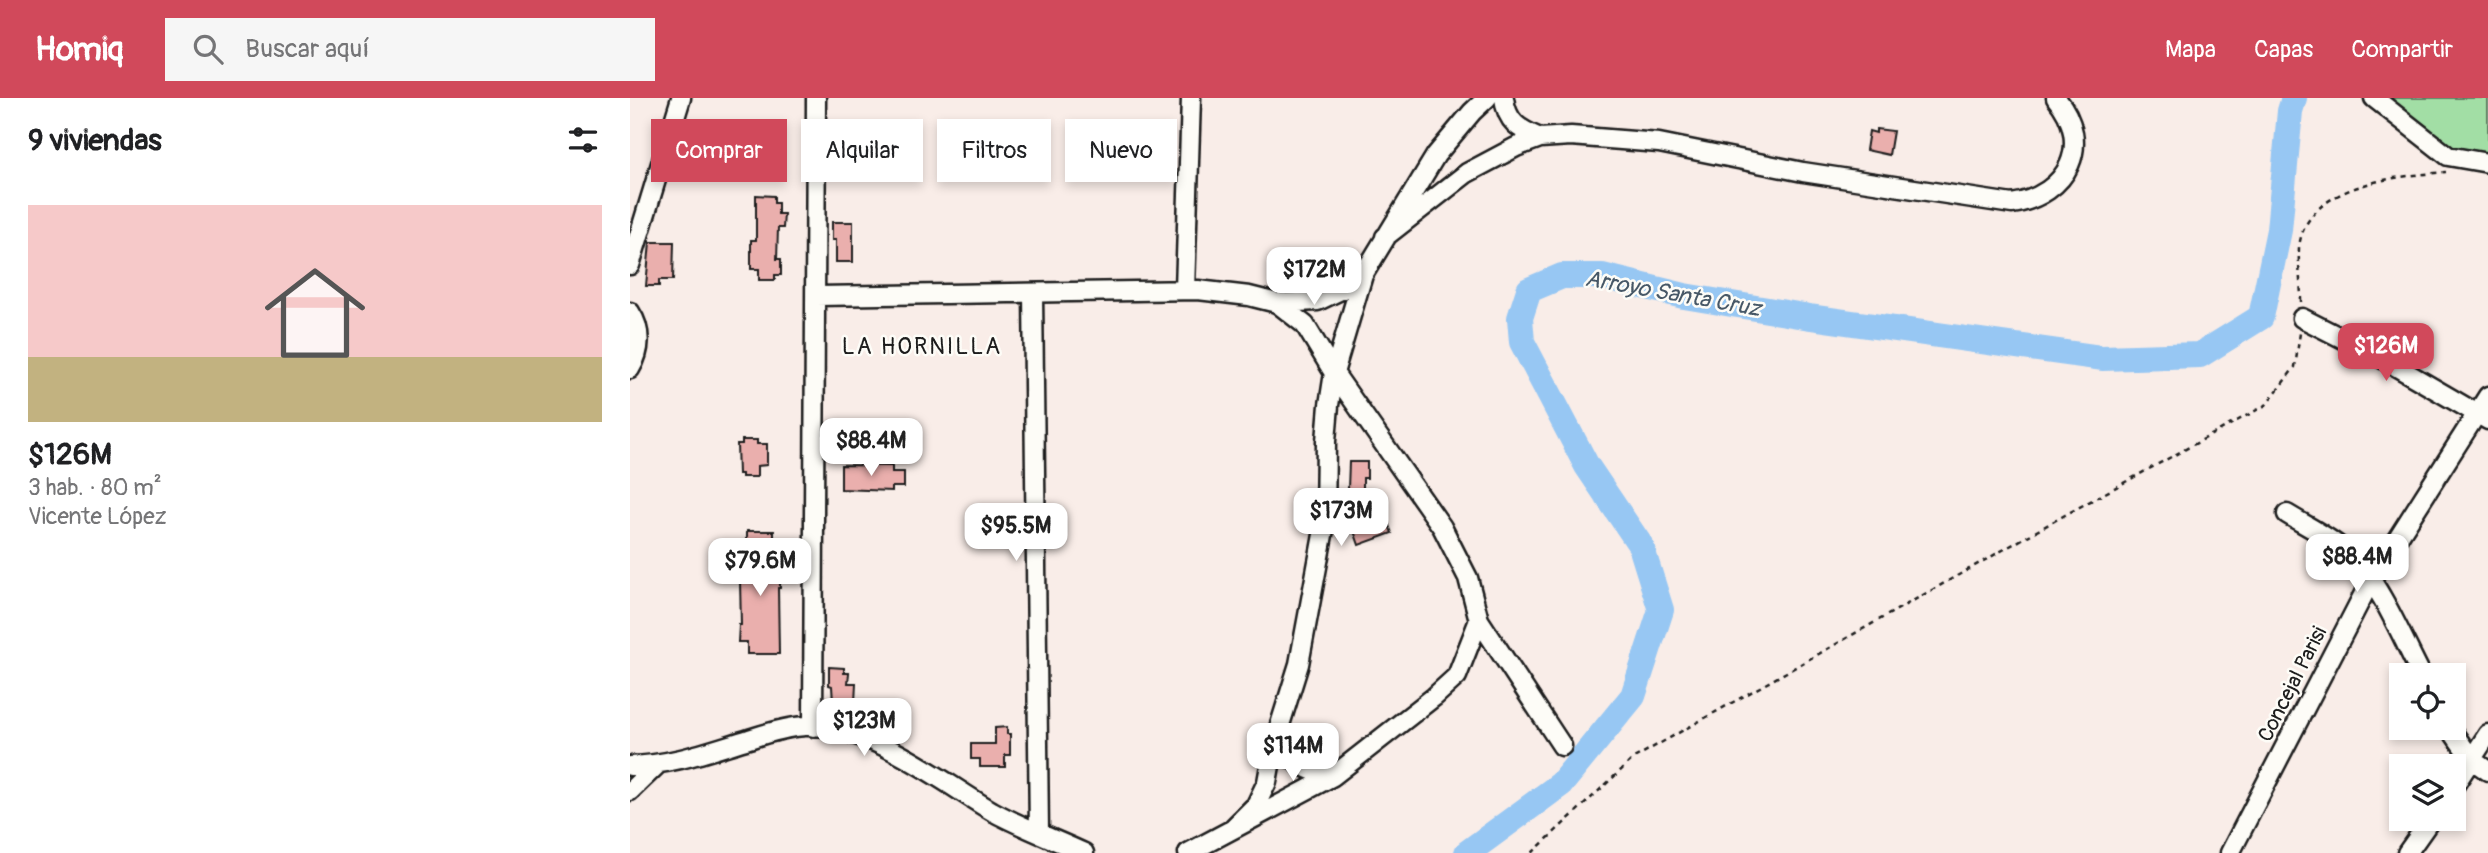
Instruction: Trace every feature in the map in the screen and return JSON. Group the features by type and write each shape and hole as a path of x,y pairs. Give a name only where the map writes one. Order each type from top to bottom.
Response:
{"street":[{"path":"630,265 681,98"},
{"path":"814,727 816,98"},
{"path":"1185,290 1191,98"},
{"path":"1234,827 1256,805 1267,782 1274,744 1299,664 1325,524 1327,429 1334,373 1363,275 1436,155 1487,98"},
{"path":"1504,98 1509,115 1518,129 1540,138"},
{"path":"1385,237 1467,173 1516,147 1540,138 1571,136 1659,143 1803,172 2012,204 2029,201 2045,194 2056,185 2070,164 2073,153 2074,133 2067,110 2056,98"},
{"path":"2374,98 2448,156 2488,163"},
{"path":"817,296 1185,290 1249,296 1277,303 1318,301 1363,275"},
{"path":"1033,293 1039,833"},
{"path":"1277,303 1305,326 1334,373 1442,527 1468,578 1479,620 1562,746"},
{"path":"630,312 638,331 639,345 630,369"},
{"path":"2302,317 2483,416"},
{"name":"Concejal Parisi","path":"2230,853 2371,580 2483,416 2488,396"},
{"path":"2287,514 2336,542 2356,560 2371,580 2415,663"},
{"path":"1188,853 1333,775 1434,697 1457,676 1479,620"},
{"path":"630,766 656,766 686,759 780,730 814,727 832,729 867,738 928,770 995,812 1084,853"},
{"path":"2466,769 2488,734"},
{"path":"2459,740 2472,760 2488,771"},
{"path":"1274,744 1294,762 1307,769 1333,775"},
{"path":"630,792 656,766"},
{"path":"2407,853 2423,831"}],"path":[{"path":"1532,853 1634,758 2266,405 2295,367 2302,317 2299,246 2306,225 2318,206 2335,195 2401,175 2451,172"}],"green space":[{"path":"2374,98 2488,98 2488,163 2448,156"}],"building":[{"path":"1876,129 1893,131 1889,155 1866,150 1869,131 1876,133"},
{"path":"756,195 774,196 774,203 778,203 778,214 784,214 783,228 778,228 777,259 781,259 781,275 775,275 775,280 759,280 759,269 751,269 751,240 756,240"},
{"path":"832,222 853,222 853,262 836,262 836,240 832,240"},
{"path":"650,242 674,242 673,280 659,280 659,286 646,286"},
{"path":"742,440 757,440 757,444 767,444 767,465 757,466 757,477 742,477 742,474 738,474 737,444 742,444"},
{"path":"1349,462 1367,462 1367,478 1363,478 1363,489 1348,489"},
{"path":"841,465 892,466 892,472 904,472 904,487 892,487 892,491 841,489"},
{"path":"1361,506 1369,525 1386,518 1392,533 1359,545 1354,531 1358,530 1350,510"},
{"path":"747,531 774,531 772,574 780,574 779,654 747,654 747,642 738,642 741,625 740,581 750,581 750,544 747,544"},
{"path":"829,667 844,668 844,673 849,673 848,683 856,683 855,703 833,702"},
{"path":"1007,727 1007,734 1010,734 1010,755 1005,755 1005,767 980,767 980,759 971,759 971,744 995,744 995,728"}],"waterway":[{"name":"Arroyo Santa Cruz","path":"1467,853 1561,784 1633,696 1661,610 1641,546 1587,466 1522,342 1520,318 1529,290 1562,276 1602,276 1684,296 1810,317 2102,358 2200,355 2261,317 2279,230 2290,111 2294,98"}],"district":[{"name":"LA HORNILLA","path":"922,346"}]}
